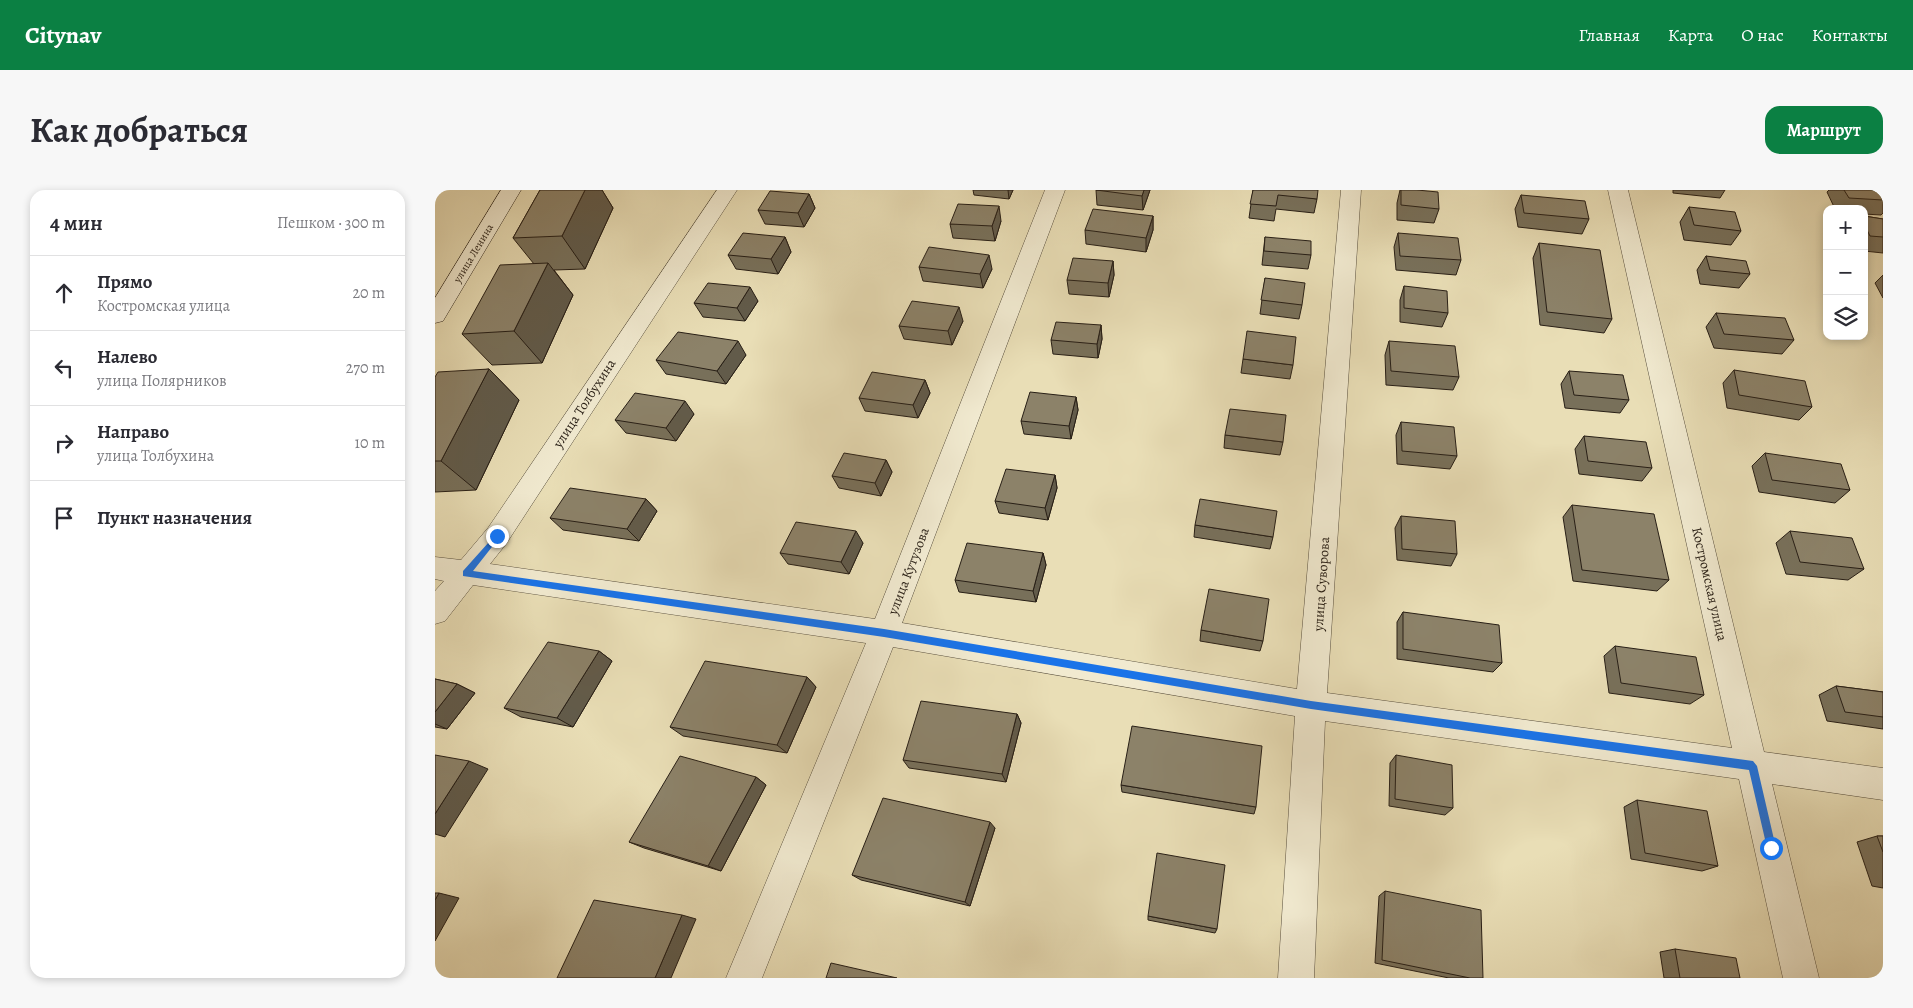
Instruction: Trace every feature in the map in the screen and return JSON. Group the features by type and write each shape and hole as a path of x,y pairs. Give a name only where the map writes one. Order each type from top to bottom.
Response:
{"street":[{"name":"улица Ленина","path":"435,316 511,190"},
{"name":"улица Толбухина","path":"435,612 497,536 727,190"},
{"name":"улица Кутузова","path":"744,978 884,633 1055,190"},
{"name":"улица Суворова","path":"1296,978 1311,705 1351,190"},
{"name":"Костромская улица","path":"1618,190 1801,978"},
{"path":"435,568 884,633 1311,705 1883,784"}],"building":[{"path":"540,190 585,190 562,236 513,238"},
{"path":"1096,190 1144,190 1142,196"},
{"path":"1253,190 1318,190 1317,199 1278,195 1276,206 1250,204"},
{"path":"1401,190 1438,192 1439,209 1401,205"},
{"path":"1844,190 1883,190 1883,200 1849,198"},
{"path":"770,191 809,194 798,213 758,210"},
{"path":"1521,195 1585,201 1589,219 1524,213"},
{"path":"958,204 999,206 992,226 950,224"},
{"path":"1689,207 1735,212 1741,231 1694,225"},
{"path":"1093,209 1153,216 1146,238 1085,230"},
{"path":"1868,217 1883,219 1883,237 1870,236 1868,232"},
{"path":"743,233 785,237 771,259 728,255"},
{"path":"1398,233 1458,238 1461,260 1400,256"},
{"path":"1265,237 1311,241 1311,255 1264,251"},
{"path":"1539,243 1600,250 1612,319 1547,312"},
{"path":"929,247 989,255 980,274 919,267"},
{"path":"1706,256 1746,261 1750,274 1710,270"},
{"path":"1073,258 1113,261 1108,283 1067,280"},
{"path":"548,263 514,331 462,334 500,265"},
{"path":"1265,278 1305,283 1302,305 1261,300"},
{"path":"708,283 750,287 737,308 694,303"},
{"path":"1404,286 1447,291 1448,313 1404,308"},
{"path":"912,301 959,307 948,331 899,326"},
{"path":"1716,313 1785,318 1794,340 1724,334"},
{"path":"1056,322 1101,325 1097,344 1051,340"},
{"path":"1247,331 1296,337 1293,365 1243,359"},
{"path":"678,332 738,341 717,371 656,360"},
{"path":"1389,341 1455,346 1459,377 1391,371"},
{"path":"489,369 441,461 435,461 435,377 438,372"},
{"path":"1734,370 1805,381 1812,407 1739,395"},
{"path":"1569,371 1623,375 1629,400 1574,395"},
{"path":"872,372 925,380 913,405 859,398"},
{"path":"1030,392 1076,397 1069,426 1021,421"},
{"path":"635,393 685,401 666,428 615,420"},
{"path":"1230,409 1286,415 1283,442 1225,435"},
{"path":"1401,422 1454,427 1457,456 1402,451"},
{"path":"1584,436 1646,442 1652,468 1588,461"},
{"path":"844,453 886,460 875,483 832,476"},
{"path":"1765,453 1841,464 1850,490 1772,480"},
{"path":"1006,469 1055,475 1045,508 995,501"},
{"path":"570,488 646,499 627,529 550,518"},
{"path":"1200,499 1277,511 1273,537 1195,525"},
{"path":"1572,505 1654,514 1669,580 1582,570"},
{"path":"1401,516 1455,521 1457,554 1402,549"},
{"path":"796,522 856,531 841,562 780,553"},
{"path":"1790,531 1852,538 1864,569 1800,562"},
{"path":"967,543 1043,553 1033,591 955,580"},
{"path":"1209,589 1269,599 1263,641 1201,630"},
{"path":"1403,612 1499,625 1502,663 1403,649"},
{"path":"548,642 599,651 557,718 504,708"},
{"path":"1615,646 1696,657 1704,695 1621,683"},
{"path":"705,661 807,677 777,745 670,727"},
{"path":"435,679 457,684 435,712"},
{"path":"1836,686 1883,692 1883,717 1845,712"},
{"path":"921,701 1017,714 1002,774 903,760"},
{"path":"1132,726 1262,746 1256,807 1121,785"},
{"path":"435,755 469,761 435,814"},
{"path":"1396,755 1452,765 1453,808 1395,799"},
{"path":"680,756 756,777 708,866 629,842"},
{"path":"883,798 990,822 965,902 852,875"},
{"path":"1637,800 1707,811 1718,866 1645,853"},
{"path":"1877,836 1883,836 1883,852"},
{"path":"1157,853 1225,865 1217,929 1148,916"},
{"path":"1385,891 1481,910 1483,978 1470,978 1382,960"},
{"path":"594,900 682,915 655,978 557,978"},
{"path":"1675,949 1736,958 1740,978 1680,978"},
{"path":"831,963 897,978 826,978"}],"route":[{"path":"497,536 466,573 884,633 1311,705 1753,766 1771,848"}]}
